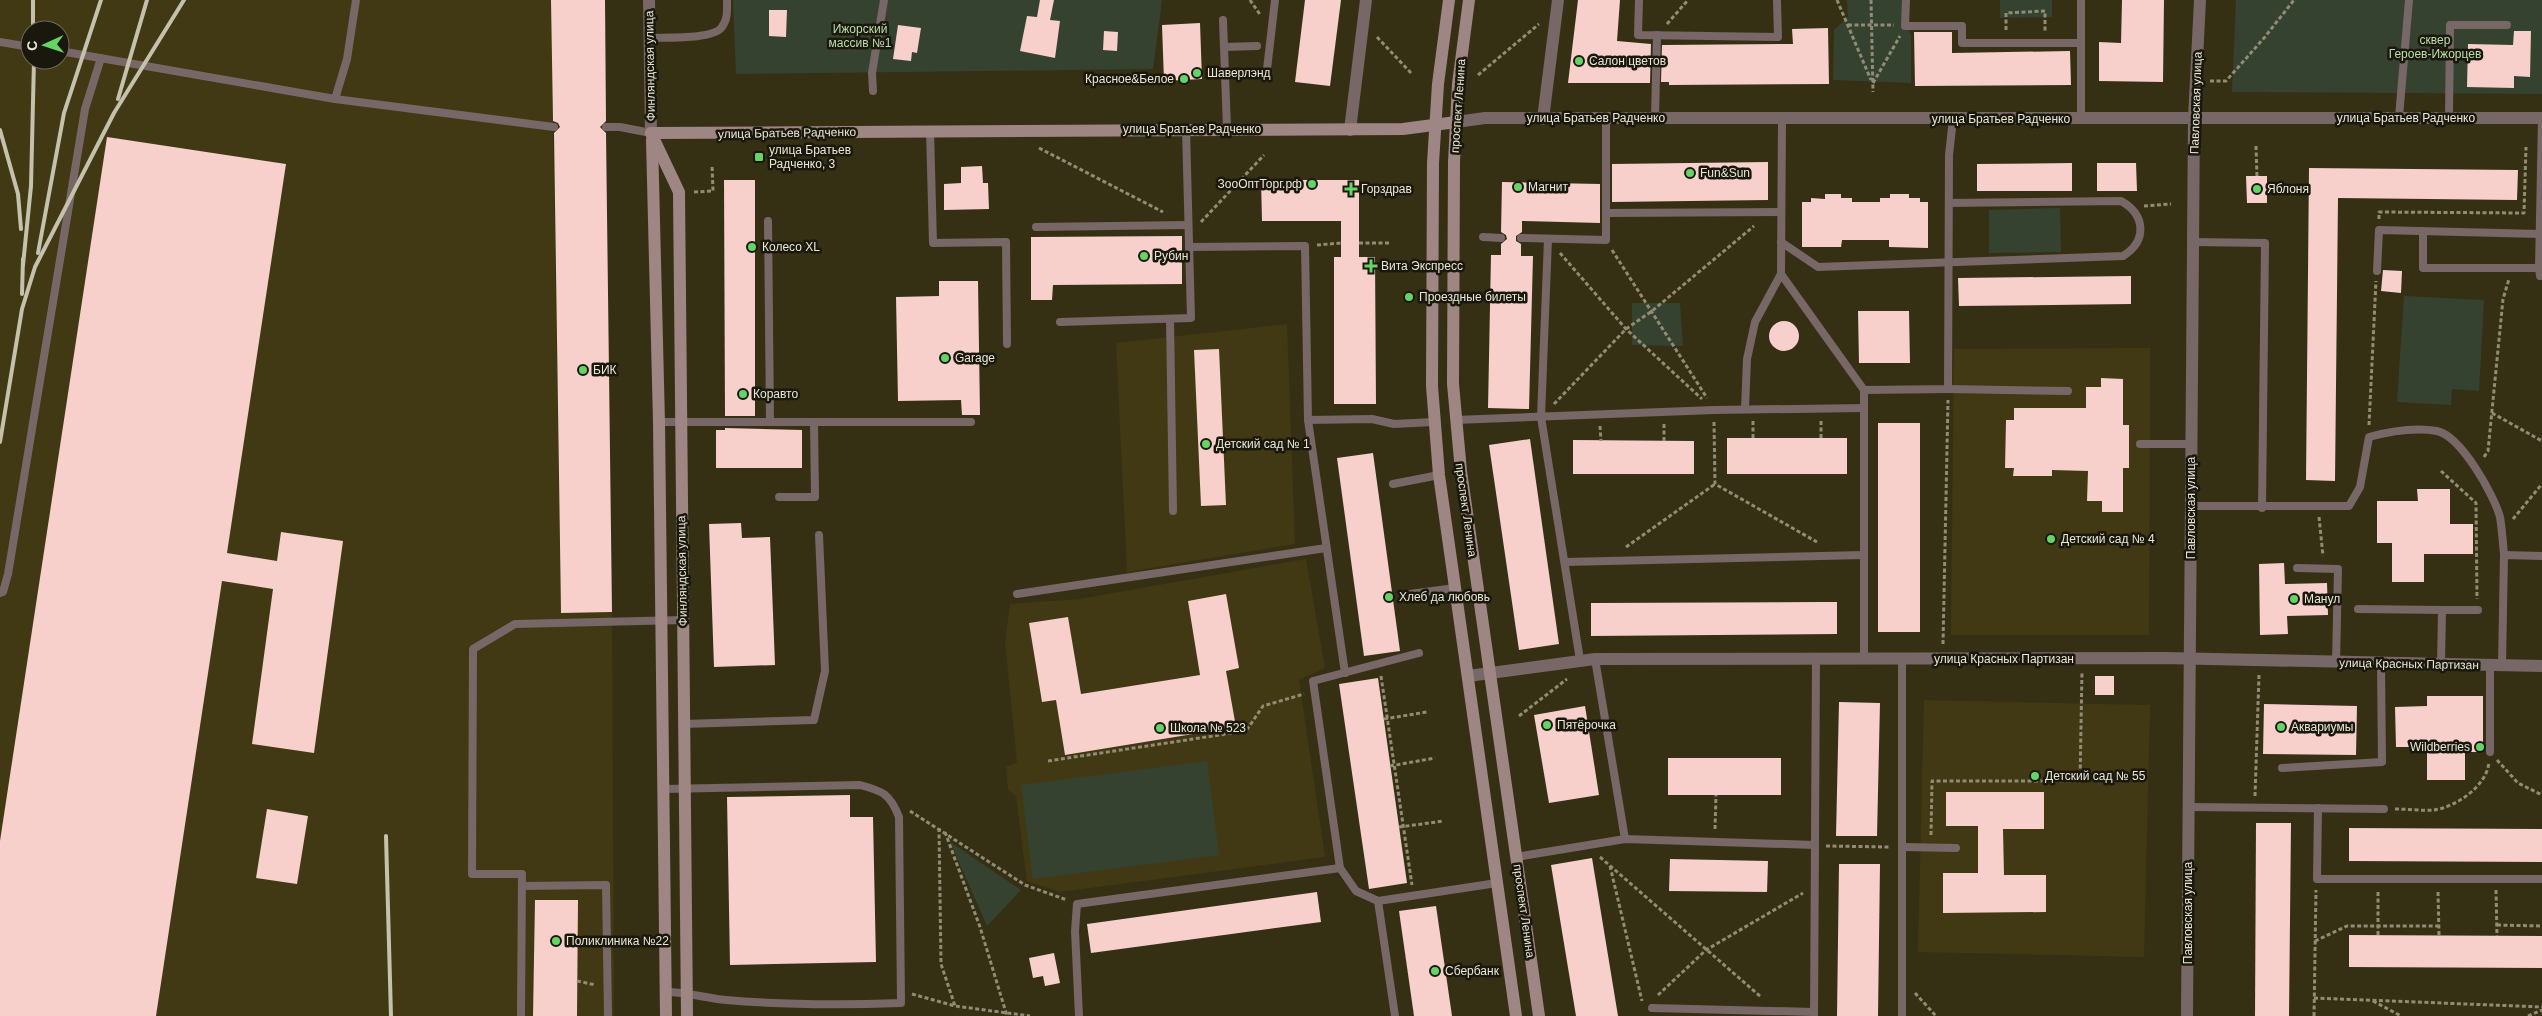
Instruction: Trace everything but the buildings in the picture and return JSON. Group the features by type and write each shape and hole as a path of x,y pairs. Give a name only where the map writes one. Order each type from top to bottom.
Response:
{"street":[{"name":"Финляндская улица","path":"649,0 659,422 666,1016"},
{"path":"1350,130 1366,0"},
{"name":"проспект Ленина","path":"1449,0 1435,125 1432,332 1434,422 1439,475 1516,1016"},
{"name":"проспект Ленина","path":"1469,0 1456,122 1453,376 1455,420 1539,1016"},
{"name":"Павловская улица","path":"2187,1016 2194,118 2200,0"},
{"path":"1543,119 1558,4"},
{"name":"улица Братьев Радченко","path":"651,133 930,130 1350,130 1403,129 1485,118 2542,118"},
{"name":"Финляндская улица","path":"651,133 679,192 687,1016"},
{"name":"улица Красных Партизан","path":"1468,676 1594,659 2190,660 2542,666"}],"lane":[{"path":"334,99 347,59 356,0"},
{"path":"649,38 711,35 722,28 727,18 727,0"},
{"path":"873,91 872,73 884,0"},
{"path":"1266,78 1275,0"},
{"path":"1639,0 1638,35 1778,37 1777,0"},
{"path":"1906,0 1905,26 1962,26 1962,43 2081,43"},
{"path":"2081,0 2081,118"},
{"path":"2400,117 2409,0"},
{"path":"1223,20 1227,129"},
{"path":"2449,118 2450,25 2507,25"},
{"path":"1655,118 1657,35"},
{"path":"0,42 20,45"},
{"path":"1224,47 1257,46"},
{"path":"70,53 334,99 554,127"},
{"path":"0,593 3,592 8,574 85,109 101,58"},
{"path":"1521,238 1606,240 1606,118"},
{"path":"1745,409 1747,359 1755,322 1781,274 1782,118"},
{"path":"2423,231 2423,268 2512,269 2541,272 2542,118"},
{"path":"1948,390 1949,155 1953,119"},
{"path":"606,127 620,127 651,133"},
{"path":"1060,322 1191,318 1186,129"},
{"path":"930,130 933,243 1006,242 1008,344"},
{"path":"1782,242 1818,267 1949,264 2122,256 2134,250 2140,237 2140,221 2133,208 2121,201 1949,203"},
{"path":"1606,214 1782,212"},
{"path":"768,221 770,422"},
{"path":"1036,227 1188,225"},
{"path":"2377,271 2379,230 2540,234"},
{"path":"1483,237 1501,238"},
{"path":"1548,239 1541,417 1580,660"},
{"path":"2193,242 2266,243 2262,508"},
{"path":"1189,247 1305,246 1308,420 1345,674"},
{"path":"1781,274 1864,390 1864,660"},
{"path":"1170,319 1173,511"},
{"path":"1864,390 2068,391"},
{"path":"1455,420 1745,409 1864,408"},
{"path":"1308,420 1372,419 1394,424 1434,422"},
{"path":"659,422 971,422"},
{"path":"779,497 815,497 814,422"},
{"path":"2191,506 2262,508 2349,506 2360,487 2368,437 2398,429 2439,432 2459,446 2476,468 2500,516 2504,555 2490,752"},
{"path":"2140,444 2192,444"},
{"path":"1393,484 1439,475"},
{"path":"684,724 814,720 825,671 819,535"},
{"path":"1017,594 1326,548"},
{"path":"1565,562 1864,555"},
{"path":"2504,555 2542,556"},
{"path":"2298,568 2338,569 2336,662"},
{"path":"1410,594 1455,588"},
{"path":"2358,609 2478,610"},
{"path":"2441,664 2442,610"},
{"path":"521,1016 522,874 472,874 473,648 515,624 682,620"},
{"path":"1419,653 1313,681 1340,868 1356,891 1378,900 1497,883"},
{"path":"1594,659 1626,839"},
{"path":"1649,1006 1814,1014 1816,659"},
{"path":"1902,659 1902,1016"},
{"path":"2282,768 2382,762 2381,663"},
{"path":"663,789 860,785 880,791 893,801 900,817 901,1003 837,1006 724,1000 687,992 666,992"},
{"path":"2188,807 2384,809"},
{"path":"2318,808 2317,879 2542,879"},
{"path":"1516,857 1626,839 1815,845"},
{"path":"1902,848 1956,848"},
{"path":"1079,1016 1075,931 1077,904 1340,868"},
{"path":"522,886 606,885 608,1016"},
{"path":"1378,900 1395,1016"}],"path":[{"path":"1657,35 1688,0"},
{"path":"1838,0 1872,83"},
{"path":"1871,0 1873,92"},
{"path":"2210,81 2226,81 2294,0"},
{"path":"1478,75 1558,4"},
{"path":"2006,43 2006,13 2045,11 2045,43"},
{"path":"1363,23 1410,73"},
{"path":"1848,25 1905,26 1872,83"},
{"path":"2256,146 2257,176"},
{"path":"2379,230 2379,212 2524,213 2526,147"},
{"path":"1039,148 1188,225"},
{"path":"1197,226 1264,155"},
{"path":"694,192 713,191 712,165"},
{"path":"2133,208 2171,204"},
{"path":"1541,417 1626,329 1652,311 1771,212"},
{"path":"1548,239 1626,329 1714,410"},
{"path":"1305,246 1341,243"},
{"path":"1359,243 1390,243"},
{"path":"2476,468 2488,451 2503,299 2512,269"},
{"path":"2368,437 2377,271"},
{"path":"1943,659 1948,390"},
{"path":"2492,413 2542,441"},
{"path":"2441,471 2476,503 2478,610"},
{"path":"1606,561 1715,484"},
{"path":"2501,533 2542,484"},
{"path":"2317,506 2324,569"},
{"path":"1519,716 1582,668 1580,660"},
{"path":"1380,664 1385,719 1413,895"},
{"path":"1931,848 1932,781 2080,781 2082,665"},
{"path":"2255,808 2259,672"},
{"path":"1048,761 1246,731 1263,706 1314,690"},
{"path":"1385,719 1428,712"},
{"path":"2490,752 2518,783 2542,795"},
{"path":"2384,809 2434,810 2446,807 2464,797 2480,784 2489,767 2490,752"},
{"path":"1392,766 1435,758"},
{"path":"1715,842 1716,795"},
{"path":"893,801 944,831 1025,885 1077,904"},
{"path":"1401,827 1444,821"},
{"path":"939,828 941,964 955,1006"},
{"path":"944,831 980,927 1007,1014"},
{"path":"1815,845 1902,848"},
{"path":"1588,846 1777,1011"},
{"path":"1610,866 1649,1006 1706,950 1815,887"},
{"path":"2314,1016 2317,879"},
{"path":"2378,879 2378,935"},
{"path":"2438,879 2439,935"},
{"path":"2496,879 2498,936"},
{"path":"2497,925 2542,926"},
{"path":"2315,941 2347,926 2438,926"},
{"path":"1901,978 1936,1016"},
{"path":"577,981 589,983"},
{"path":"901,994 918,994 955,1006 1030,1016"},
{"path":"2314,998 2542,1009"},
{"path":"2371,1000 2401,1016"},
{"path":"2528,1016 2542,1009"}],"shaded area":[{"path":"0,0 551,0 561,613 612,612 614,1016 0,1016"},
{"name":"Детский сад № 1","path":"1287,324 1295,544 1127,572 1116,343"},
{"name":"Детский сад № 4","path":"2150,348 2149,635 1951,635 1954,349"},
{"name":"Школа № 523","path":"1306,559 1325,668 1299,680 1325,857 1060,892 1027,881 1016,796 1008,790 1006,767 1017,762 1005,641 1010,604 1079,599"},
{"name":"Детский сад № 55","path":"1924,700 2150,705 2144,957 1918,952"}],"green space":[{"name":"Ижорский массив №1","path":"733,0 1162,0 1153,69 736,74"},
{"path":"1847,0 1903,0 1903,21 1911,35 1911,83 1833,80 1834,30 1848,17"},
{"path":"2000,0 2052,0 2052,17 2000,18"},
{"name":"сквер Героев-Ижорцев","path":"2236,0 2542,0 2542,94 2232,92"},
{"path":"2060,208 2061,252 1989,253 1989,210"},
{"path":"2404,296 2484,300 2479,391 2452,389 2451,405 2397,402"},
{"path":"1632,303 1680,303 1683,346 1632,345"},
{"path":"1207,761 1219,855 1033,879 1021,785"},
{"path":"950,842 1021,890 987,926"}],"railway":[{"path":"33,0 33,20"},
{"path":"38,253 64,113 101,0"},
{"path":"118,99 147,0"},
{"path":"0,442 22,309 35,267 114,113 184,0"},
{"path":"23,265 31,186 34,70"},
{"path":"0,130 18,194 21,229"},
{"path":"22,294 23,259"},
{"path":"386,836 391,1016"}],"place":[{"name":"Салон цветов","path":"1579,61"},
{"name":"Шаверлэнд","path":"1197,73"},
{"name":"Красное&Белое","path":"1184,79"},
{"name":"улица Братьев Радченко, 3","path":"759,157"},
{"name":"Fun&Sun","path":"1690,173"},
{"name":"ЗооОптТорг.рф","path":"1312,184"},
{"name":"Магнит","path":"1518,187"},
{"name":"Горздрав","path":"1351,189"},
{"name":"Яблоня","path":"2257,189"},
{"name":"Колесо XL","path":"752,247"},
{"name":"Рубин","path":"1144,256"},
{"name":"Вита Экспресс","path":"1371,266"},
{"name":"Проездные билеты","path":"1409,297"},
{"name":"Garage","path":"945,358"},
{"name":"БИК","path":"583,370"},
{"name":"Коравто","path":"743,394"},
{"name":"Детский сад № 1","path":"1206,444"},
{"name":"Детский сад № 4","path":"2051,539"},
{"name":"Хлеб да любовь","path":"1389,597"},
{"name":"Манул","path":"2294,599"},
{"name":"Пятёрочка","path":"1547,725"},
{"name":"Аквариумы","path":"2281,727"},
{"name":"Школа № 523","path":"1160,728"},
{"name":"Wildberries","path":"2480,747"},
{"name":"Детский сад № 55","path":"2035,776"},
{"name":"Поликлиника №22","path":"556,941"},
{"name":"Сбербанк","path":"1435,971"}]}
